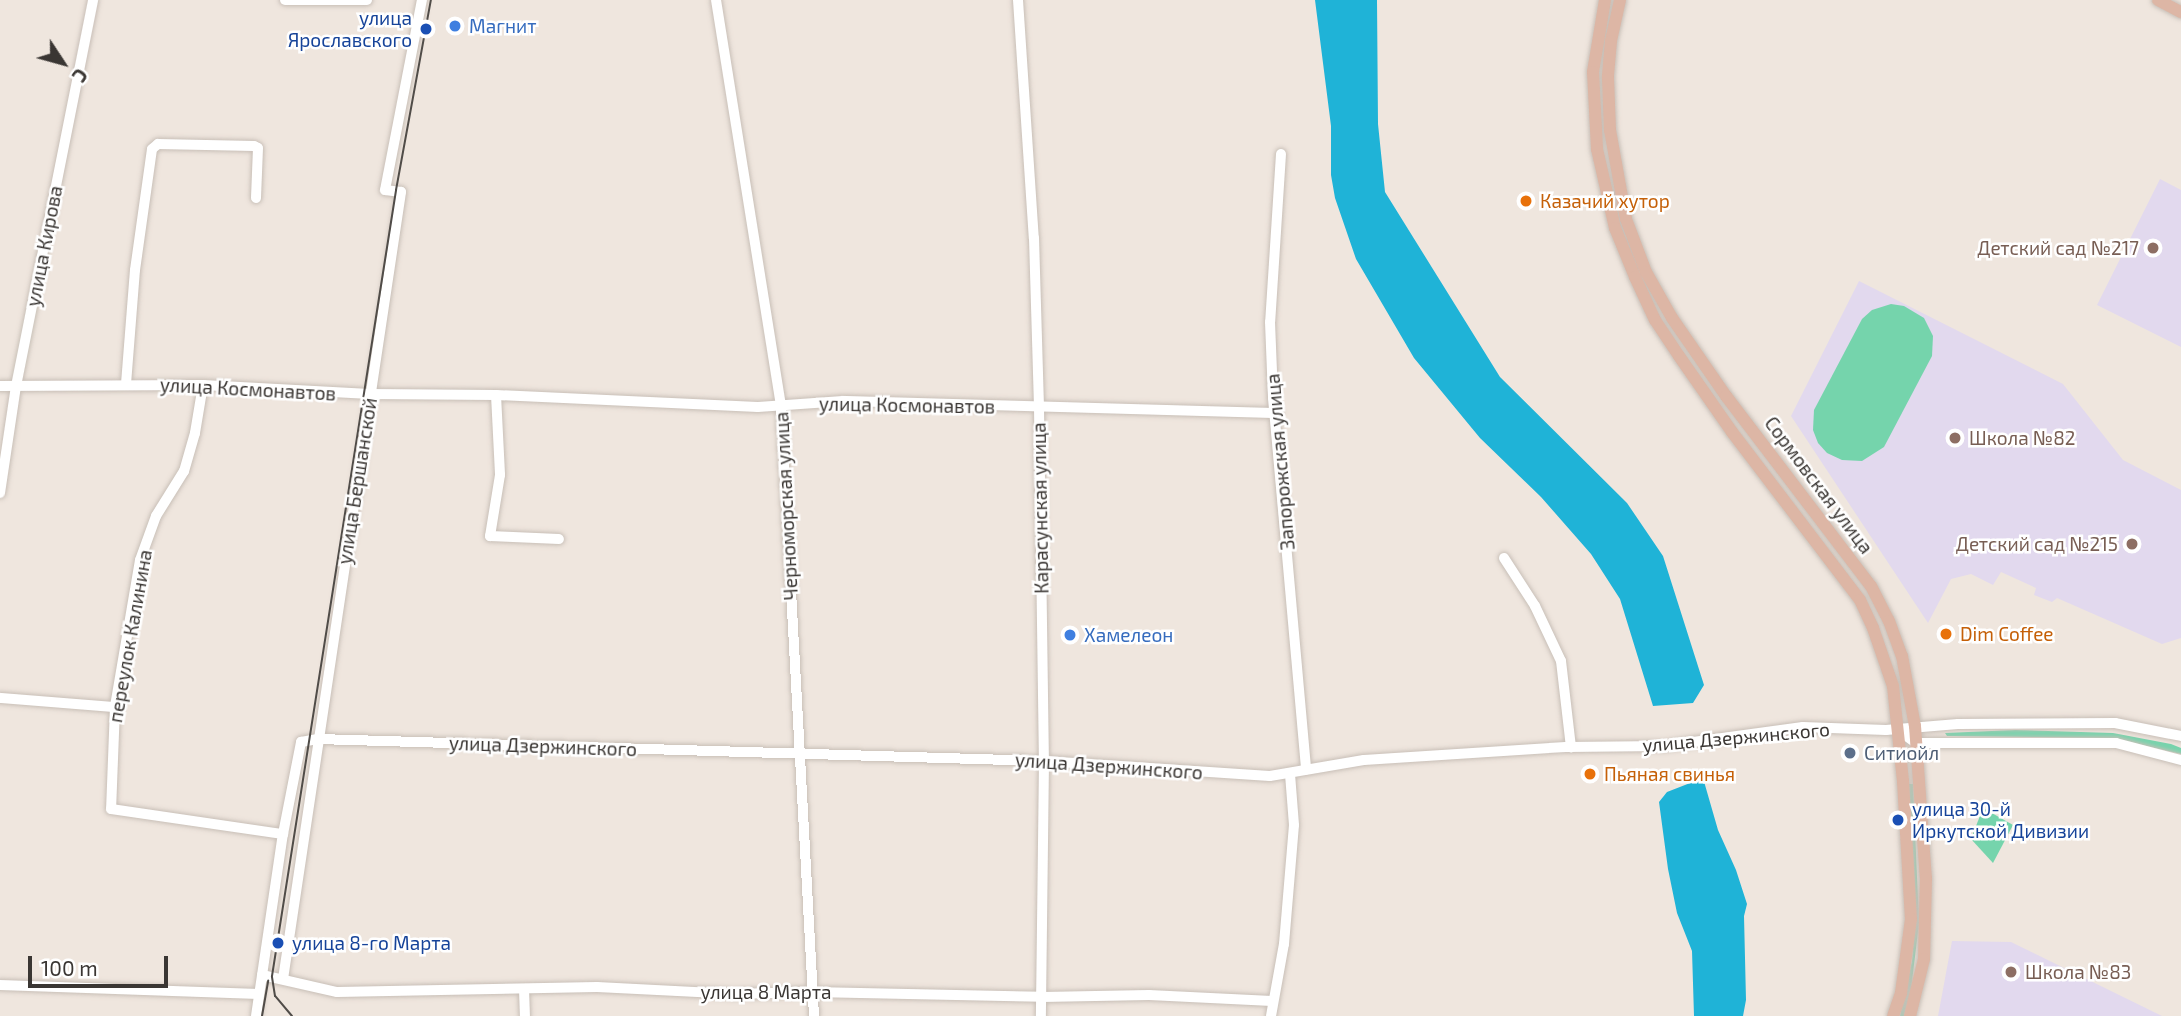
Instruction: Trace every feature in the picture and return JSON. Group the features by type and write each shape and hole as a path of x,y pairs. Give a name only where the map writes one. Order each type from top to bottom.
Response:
{"main road":[{"name":"Сормовская улица","path":"1605,0 1593,72 1597,149 1615,228 1653,316 1732,432 1860,600 1893,686 1911,919 1901,993 1893,1016"},
{"name":"Сормовская улица","path":"1620,0 1608,78 1610,130 1626,219 1646,272 1667,309 1726,396 1871,586 1889,621 1902,656 1915,726 1926,878 1924,959 1910,1016"},
{"path":"2158,0 2181,12"},
{"path":"1653,316 1667,309"}],"street":[{"name":"улица Кирова","path":"0,493 16,386 93,0"},
{"path":"285,0 367,0"},
{"name":"улица Бершанской","path":"284,979 401,192 385,190 422,0"},
{"name":"Черноморская улица","path":"716,0 781,405 814,1016"},
{"name":"Карасунская улица","path":"1018,0 1034,237 1039,408 1044,761 1041,1016"},
{"path":"126,384 135,270 152,149 158,145 254,146 258,148 256,198"},
{"name":"Запорожская улица","path":"1281,153 1270,322 1306,770"},
{"name":"улица Космонавтов","path":"0,386 202,385 370,394 496,395 758,407 856,401 1277,413"},
{"name":"переулок Калинина","path":"202,385 195,433 184,471 156,516 140,560 115,707 111,809 283,834"},
{"path":"496,395 499,475 490,536 559,539"},
{"path":"1504,558 1535,606 1561,661 1572,747"},
{"path":"0,698 115,707"},
{"path":"1898,730 1915,726 2115,723 2181,736"},
{"name":"улица Дзержинского","path":"318,739 1044,761 1259,776 1290,774 1364,760 1572,747 1664,746 1803,727 1898,730"},
{"path":"1898,730 1916,743 2116,743 2181,760"},
{"path":"257,1016 283,834 301,742 318,739"},
{"path":"1271,1016 1284,944 1293,838 1290,774"},
{"name":"улица 8 Марта","path":"262,975 337,992 597,988 733,994 813,992 1042,997 1149,995 1272,1001"},
{"path":"0,985 259,994"},
{"path":"524,989 525,1016"}],"shaded area":[{"name":"Детский сад №217","path":"2160,179 2181,190 2181,347 2097,305"},
{"name":"Школа №82","path":"1859,281 2063,384 2123,460 2181,490 2181,638 2162,644 2057,598 2052,602 2034,595 2036,588 2001,572 1993,585 1971,574 1951,579 1928,623 1791,416"},
{"name":"Школа №83","path":"1952,941 2011,942 2162,1016 1938,1016"}],"green space":[{"path":"1891,304 1904,306 1924,318 1933,336 1932,356 1884,447 1862,461 1842,460 1827,453 1818,443 1813,430 1814,410 1862,319 1872,310"},
{"path":"2015,730 2113,733 2171,744 2181,748 2181,754 2111,738 1947,736 1945,733"},
{"path":"1909,784 1913,784 1919,923 1911,990 1904,1016 1900,1016 1912,961 1915,922"},
{"path":"1983,808 2013,825 1993,863 1971,839"}],"water":[{"path":"1315,0 1377,0 1378,124 1385,192 1500,377 1627,503 1663,556 1704,685 1693,703 1653,706 1620,599 1591,554 1541,497 1480,438 1414,358 1356,259 1335,198 1331,175 1331,126"},
{"path":"1703,778 1718,830 1736,870 1747,904 1744,916 1746,1000 1743,1016 1694,1016 1692,951 1677,913 1668,869 1659,802 1667,792"}],"tram line":[{"path":"292,1016 275,996 272,976 396,190 431,0"},
{"path":"262,1016 268,981"}],"place":[{"name":"Магнит","path":"455,26"},
{"name":"улица Ярославского","path":"426,29"},
{"name":"Казачий хутор","path":"1526,201"},
{"name":"Детский сад №217","path":"2153,248"},
{"name":"Школа №82","path":"1955,438"},
{"name":"Детский сад №215","path":"2132,544"},
{"name":"Dim Coffee","path":"1946,634"},
{"name":"Хамелеон","path":"1070,635"},
{"name":"Ситиойл","path":"1850,753"},
{"name":"Пьяная свинья","path":"1590,774"},
{"name":"улица 30-й Иркутской Дивизии","path":"1898,820"},
{"name":"улица 8-го Марта","path":"278,943"},
{"name":"Школа №83","path":"2011,972"}]}
